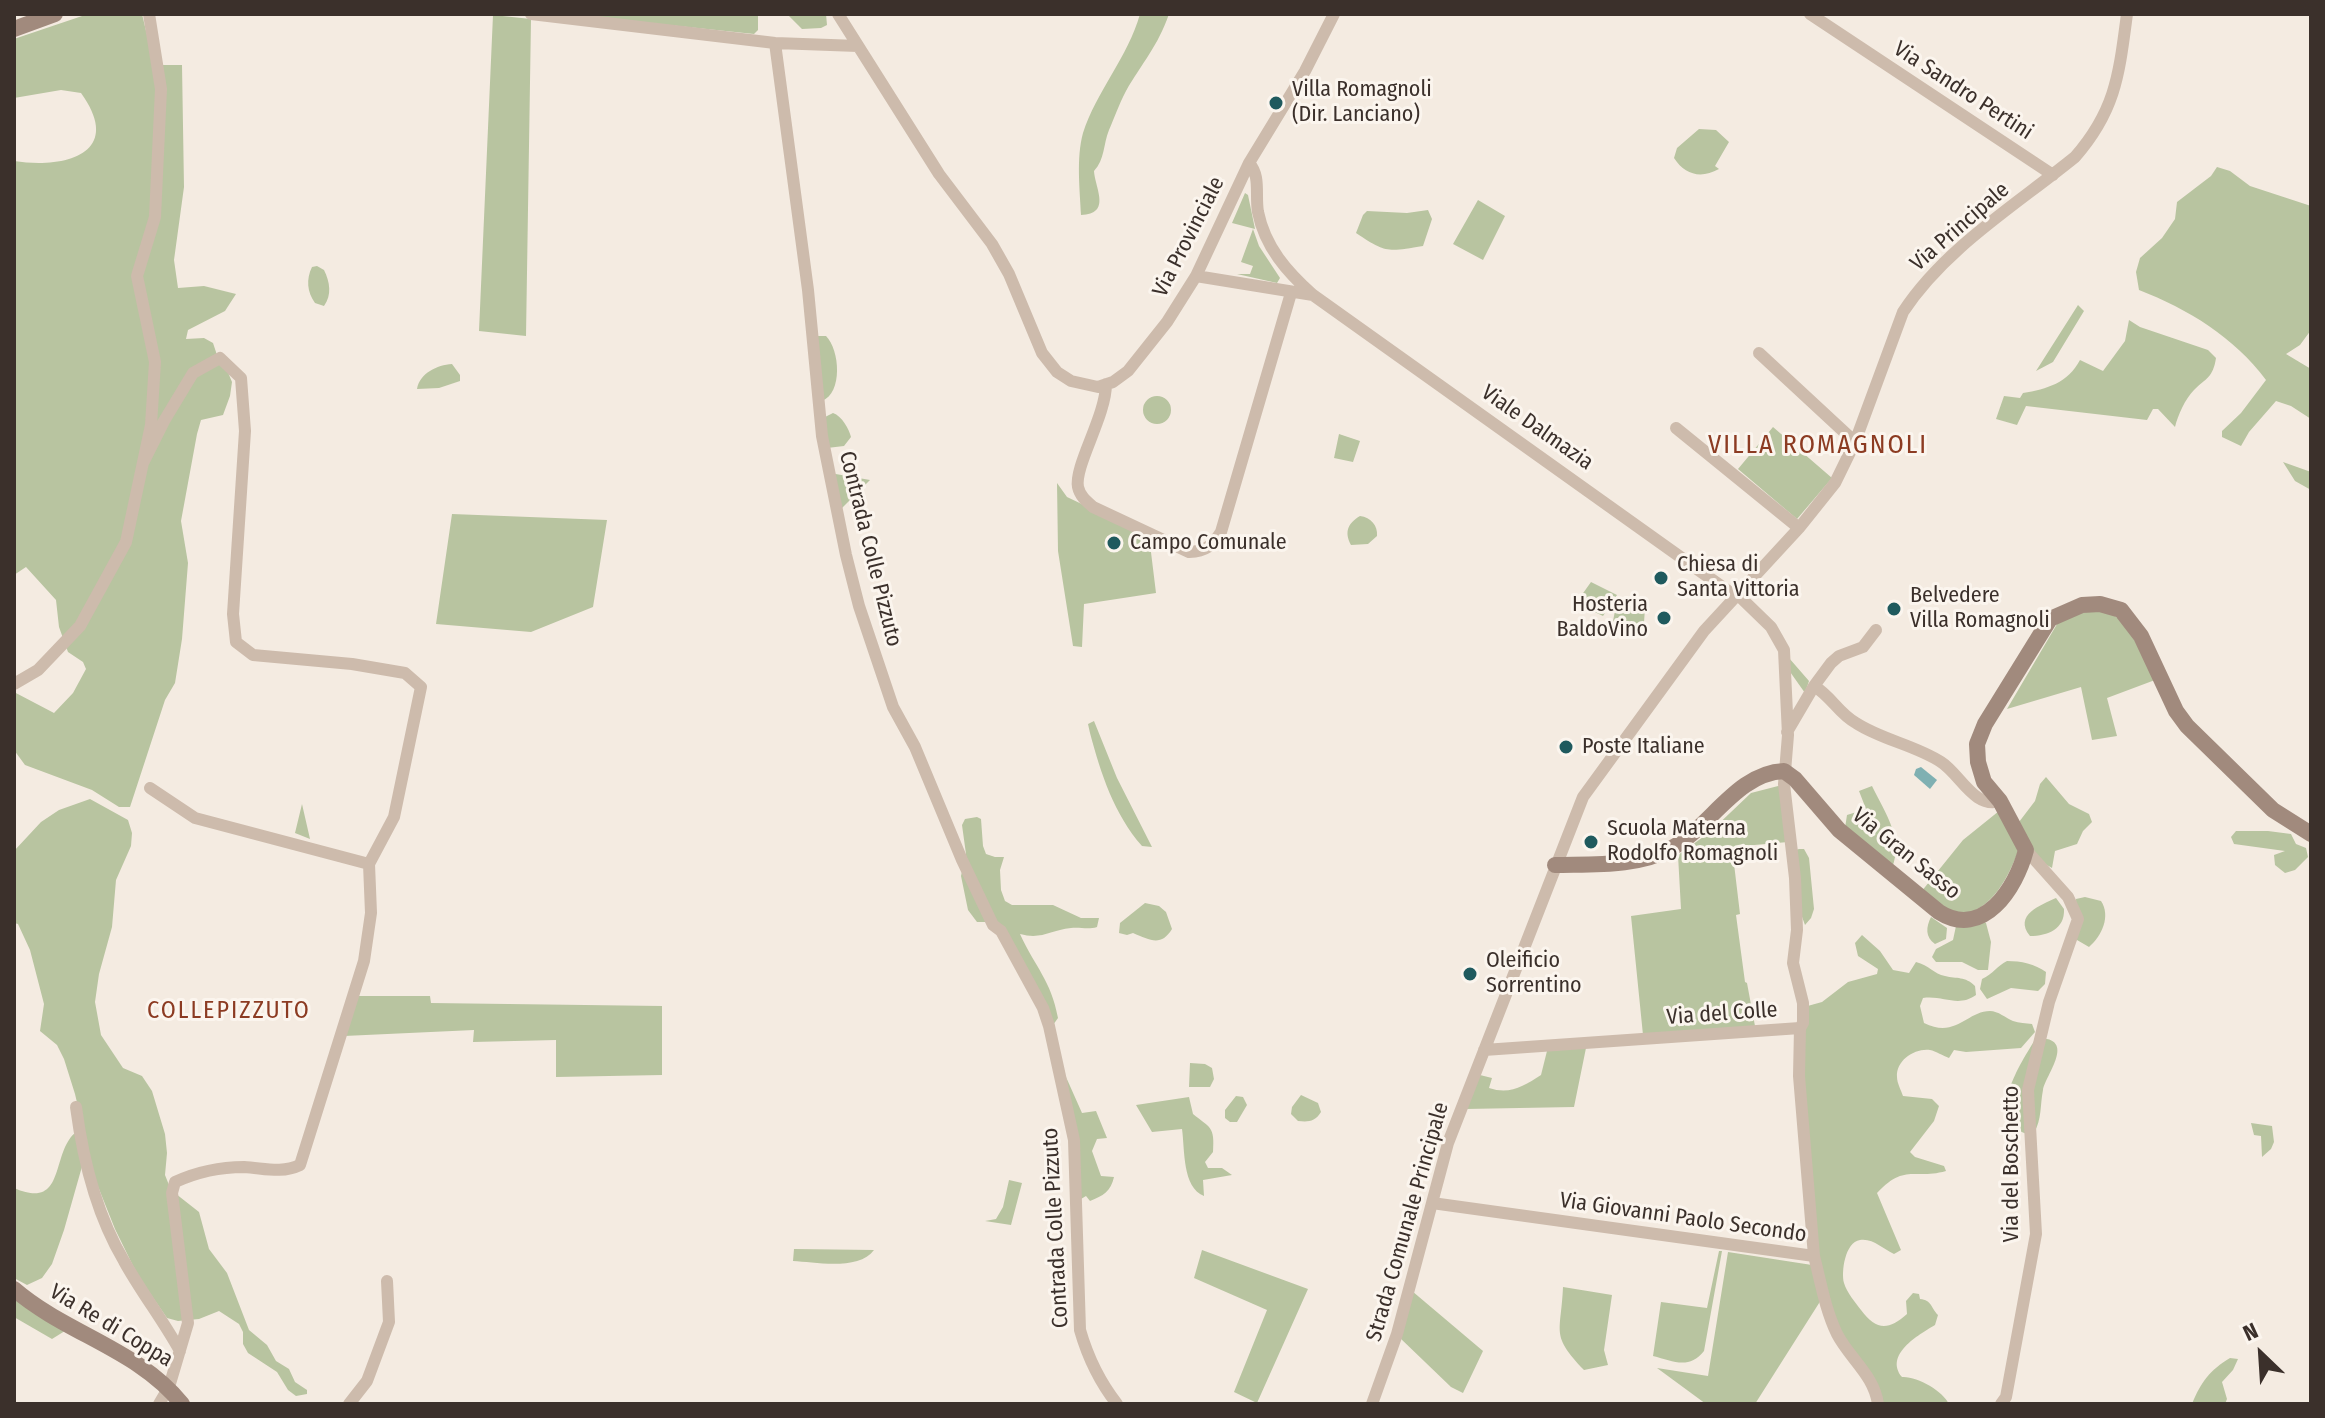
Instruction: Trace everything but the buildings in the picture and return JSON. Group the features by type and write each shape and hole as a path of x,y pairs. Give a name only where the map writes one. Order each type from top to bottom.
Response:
{"street":[{"path":"14,29 55,14"},
{"path":"14,684 38,670 80,626 126,542 151,425 155,362 137,276 155,217 161,89 149,14"},
{"path":"531,14 775,43 858,46"},
{"path":"838,14 939,174 992,244 1009,274 1042,353 1057,372 1071,381 1086,386 1106,384 1104,407 1078,476 1078,489 1093,507 1189,552 1212,546 1221,532 1291,293"},
{"name":"Via Provinciale","path":"1106,384 1128,371 1142,357 1196,276 1249,163 1305,71 1334,14"},
{"name":"Via Sandro Pertini","path":"1810,14 2053,175"},
{"name":"Via Principale","path":"1736,595 1799,528 1835,483 1855,442 1903,312 1913,297 1949,258 2075,157 2092,138 2104,119 2119,73 2127,14"},
{"name":"Contrada Colle Pizzuto","path":"775,43 808,290 822,436 859,606 893,707 915,747 962,860 993,925 1001,931 1043,1008 1049,1026 1074,1140 1080,1330 1089,1360 1117,1404"},
{"name":"Viale Dalmazia","path":"1249,163 1255,174 1257,208 1267,239 1285,268 1313,295 1736,595 1771,627 1784,650 1787,732"},
{"path":"1196,276 1313,295"},
{"path":"1759,353 1855,442"},
{"path":"143,463 193,373 220,358 241,378 245,431 233,614 236,642 253,655 352,664 405,673 421,687 394,817 369,864 371,913 364,961 300,1165 288,1170 219,1169 195,1173 175,1182 172,1193 188,1323 169,1387 159,1404"},
{"path":"1676,428 1799,528"},
{"name":"Strada Comunale Principale","path":"1372,1404 1397,1334 1448,1143 1583,797 1704,631 1736,595"},
{"path":"2026,850 2000,801 1984,782 1977,744 1985,724 2050,619 2082,605 2100,604 2121,610 2141,636 2176,711 2187,726 2273,810 2311,834"},
{"path":"1787,732 1831,663 1839,656 1863,647 1876,630"},
{"path":"1814,686 1825,693 1852,722 1940,760 1981,801 2000,801"},
{"name":"Via del Colle","path":"1484,1050 1800,1028 1803,1003 1793,963 1797,930 1795,878 1784,771 1787,732"},
{"path":"1555,865 1626,862 1670,849 1687,838 1742,788 1766,773 1784,771"},
{"name":"Via Gran Sasso","path":"1784,771 1795,779 1839,830 1952,920 1965,921 1990,910 2009,891 2026,850"},
{"path":"150,788 195,818 369,864"},
{"name":"Via del Boschetto","path":"2001,1404 2006,1397 2036,1234 2028,1090 2049,1002 2078,919 2068,897 2026,850"},
{"path":"1800,1028 1799,1076 1814,1256"},
{"path":"76,1107 90,1181 107,1228 124,1262 180,1351"},
{"name":"Via Giovanni Paolo Secondo","path":"1432,1203 1814,1256 1826,1310 1845,1350 1873,1382 1878,1404"},
{"path":"349,1404 367,1381 389,1322 387,1281"},
{"name":"Via Re di Coppa","path":"14,1289 31,1303 132,1359 169,1387 182,1404"}],"green space":[{"path":"88,14 142,14 153,60 163,65 182,65 184,187 174,260 178,288 204,286 236,294 225,311 188,330 186,339 204,338 213,343 219,361 232,382 223,415 201,420 197,434 181,521 188,563 175,683 165,700 130,807 119,807 92,790 25,765 14,750 14,692 54,713 73,693 86,669 83,662 68,652 59,627 56,600 26,567 14,575 14,161 33,163 69,159 83,153 92,143 96,130 93,114 81,93 61,90 14,98 14,39"},
{"path":"564,14 758,14 758,30 754,34"},
{"path":"787,14 826,14 827,25 802,29"},
{"path":"1140,14 1169,14 1155,45 1126,91 1109,130 1102,157 1094,171 1099,205 1090,214 1081,215 1079,163 1083,133 1128,45"},
{"path":"493,15 531,19 526,336 479,331"},
{"path":"1699,129 1716,130 1729,142 1715,166 1719,169 1706,174 1688,172 1674,158 1677,148"},
{"path":"2217,167 2230,171 2250,186 2311,206 2311,330 2300,345 2286,354 2311,369 2311,419 2291,406 2276,401 2241,446 2222,437 2222,431 2241,413 2266,380 2240,350 2209,326 2139,290 2136,272 2140,258 2162,238 2175,219 2177,202 2211,176"},
{"path":"1245,193 1248,195 1255,229 1232,223"},
{"path":"1478,200 1505,216 1483,260 1453,244"},
{"path":"1428,210 1432,219 1423,246 1387,249 1356,233 1367,211 1407,213"},
{"path":"1253,229 1259,246 1280,278 1277,283 1237,274 1250,274 1253,266 1241,262"},
{"path":"312,267 324,270 329,284 324,306 315,303 309,290 310,272"},
{"path":"2078,305 2084,311 2053,362 2036,371"},
{"path":"2129,320 2140,327 2208,350 2216,358 2211,374 2185,402 2175,427 2158,409 2153,409 2147,420 2026,406 2017,425 1996,419 2004,396 2020,398 2023,393 2056,384 2080,360 2103,371 2125,341"},
{"path":"815,336 826,336 831,342 836,361 836,381 829,396 822,401"},
{"path":"452,364 460,375 460,381 439,388 417,389 430,371"},
{"path":"1157,396 1167,400 1171,410 1167,420 1157,424 1147,420 1143,410 1147,400"},
{"path":"833,413 845,423 851,437 844,446 827,448 823,418"},
{"path":"1773,427 1832,478 1797,519 1738,469"},
{"path":"1339,434 1360,441 1353,462 1334,458"},
{"path":"2283,462 2311,472 2311,490 2295,481"},
{"path":"830,473 870,480 840,510"},
{"name":"Campo Comunale","path":"1057,483 1067,497 1149,536 1156,593 1084,604 1082,647 1073,646 1058,551"},
{"path":"452,514 607,520 593,607 531,632 436,624"},
{"path":"1360,516 1373,523 1377,536 1368,544 1351,545 1348,528"},
{"path":"1591,582 1617,595 1603,616 1576,603"},
{"path":"1623,605 1645,608 1643,637 1632,637 1617,629 1613,621 1615,611"},
{"path":"2105,610 2126,623 2155,680 2107,698 2117,736 2092,740 2081,687 2007,709 2060,619 2068,614"},
{"path":"1789,658 1809,681 1805,693 1788,669"},
{"path":"1094,721 1117,778 1152,847 1142,846 1132,834 1110,793 1088,724"},
{"path":"2046,777 2069,804 2089,814 2092,822 2077,844 2055,851 2052,868 2038,860 2019,822 2035,801 2040,784"},
{"path":"1782,785 1788,842 1732,847 1740,914 1736,915 1745,982 1755,1026 1643,1035 1631,916 1681,909 1678,855 1710,832 1751,793"},
{"path":"1872,786 1894,836 1896,846 1892,868 1845,828 1847,815 1866,809 1859,791"},
{"path":"90,799 128,820 132,833 131,846 116,880 112,927 99,974 95,1002 101,1035 123,1068 142,1076 152,1091 165,1134 165,1175 171,1190 199,1212 209,1249 227,1273 249,1330 267,1345 276,1361 289,1369 295,1382 307,1390 307,1394 296,1396 288,1390 277,1372 248,1353 239,1324 219,1311 199,1319 178,1321 167,1318 138,1276 115,1229 95,1179 64,1059 57,1045 40,1031 44,1004 30,950 18,924 14,923 14,851 41,822 59,810"},
{"path":"302,804 310,839 295,833"},
{"path":"1999,811 2020,847 2005,880 1991,899 1959,916 1921,892 1963,840"},
{"path":"965,819 981,819 986,854 1004,857 1000,870 1005,901 1012,905 1053,905 1081,918 1099,918 1094,928 1071,928 1034,936 1020,934 1051,993 1058,1018 1053,1025 1002,931 987,922 977,922 968,910 961,876 966,854 962,825"},
{"path":"2236,831 2291,834 2296,844 2306,848 2308,857 2295,870 2285,873 2275,865 2274,855 2285,851 2234,844 2231,837"},
{"path":"1804,849 1809,858 1814,909 1805,925 1801,914 1796,850"},
{"path":"2085,897 2101,901 2105,913 2101,932 2089,947 2077,940 2076,899"},
{"path":"2056,898 2064,909 2062,922 2049,933 2030,936 2026,929 2027,917"},
{"path":"1145,903 1159,906 1166,912 1172,929 1164,938 1155,940 1133,933 1119,933 1120,923"},
{"path":"1931,917 1947,928 1946,939 1935,944 1927,932"},
{"path":"1980,920 1986,923 1991,942 1988,970 1978,970 1962,962 1936,962 1932,957 1936,949 1953,940 1956,926"},
{"path":"1862,935 1880,951 1893,970 1909,973 1916,962 1941,975 1964,979 1975,986 1976,995 1963,1001 1923,998 1920,1006 1924,1023 1945,1028 1990,1011 2013,1021 2032,1024 2035,1032 2021,1048 1954,1050 1949,1058 1924,1050 1903,1060 1897,1077 1903,1096 1932,1099 1939,1106 1934,1121 1910,1152 1915,1157 1944,1166 1946,1171 1903,1175 1877,1193 1901,1250 1894,1254 1874,1242 1860,1240 1851,1246 1845,1258 1843,1278 1847,1290 1877,1325 1894,1323 1907,1314 1906,1301 1913,1293 1919,1294 1920,1299 1931,1305 1938,1315 1935,1325 1905,1346 1897,1361 1898,1369 1902,1377 1915,1379 1935,1389 1949,1404 1881,1404 1821,1300 1755,1404 1706,1404 1657,1368 1708,1376 1728,1252 1812,1265 1805,1129 1804,1007 1822,1002 1848,982 1877,974 1878,969 1858,956 1855,943"},
{"path":"2007,961 2042,969 2046,972 2045,984 2038,991 2011,988 1987,999 1980,989 1982,979"},
{"path":"356,996 430,996 431,1003 662,1006 662,1075 556,1077 556,1040 473,1042 474,1030 344,1036"},
{"path":"2036,1038 2055,1043 2057,1050 2043,1090 2037,1128 2034,1133 2027,1134 2014,1127 2008,1116 2007,1104 2015,1075"},
{"path":"1586,1048 1574,1107 1465,1109 1480,1075 1492,1078 1489,1088 1510,1090 1541,1075 1547,1051"},
{"path":"1190,1063 1212,1068 1214,1079 1210,1087 1189,1087"},
{"path":"1066,1077 1082,1113 1096,1111 1107,1138 1097,1139 1092,1151 1101,1176 1114,1177 1106,1192 1090,1201 1086,1196 1081,1199"},
{"path":"1301,1095 1318,1103 1321,1112 1314,1120 1298,1121 1291,1114"},
{"path":"1236,1096 1243,1097 1247,1105 1237,1122 1230,1122 1225,1118 1225,1110"},
{"path":"1189,1097 1193,1114 1212,1132 1213,1152 1205,1162 1208,1168 1222,1168 1232,1175 1203,1180 1204,1196 1192,1185 1188,1176 1182,1129 1152,1132 1136,1105"},
{"path":"2251,1123 2272,1126 2274,1142 2262,1157 2261,1136 2254,1135"},
{"path":"76,1132 83,1163 64,1230 52,1264 42,1278 27,1285 14,1278 14,1188 31,1193 42,1192 50,1186 68,1141"},
{"path":"1009,1180 1022,1183 1011,1225 985,1221 996,1219 1003,1207"},
{"path":"794,1249 874,1250 858,1261 836,1264 793,1261"},
{"path":"1202,1250 1308,1289 1257,1403 1234,1392 1267,1310 1194,1278"},
{"path":"1719,1251 1722,1251 1704,1351 1687,1362 1653,1356 1661,1302 1707,1308"},
{"path":"1563,1287 1612,1295 1604,1350 1608,1365 1584,1370 1566,1348 1560,1333"},
{"path":"1412,1291 1483,1351 1463,1393 1451,1387 1399,1337"},
{"path":"14,1296 68,1329 52,1339 14,1317"},
{"path":"2230,1358 2238,1359 2222,1382 2227,1399 2225,1404 2192,1404 2207,1377"}],"water":[{"path":"1921,767 1937,780 1930,789 1914,775 1916,769"}],"place":[{"name":"Villa Romagnoli (Dir. Lanciano)","path":"1276,103"},
{"name":"Campo Comunale","path":"1114,543"},
{"name":"Chiesa di Santa Vittoria","path":"1661,578"},
{"name":"Belvedere Villa Romagnoli","path":"1894,609"},
{"name":"Hosteria BaldoVino","path":"1664,618"},
{"name":"Poste Italiane","path":"1566,747"},
{"name":"Scuola Materna Rodolfo Romagnoli","path":"1591,842"},
{"name":"Oleificio Sorrentino","path":"1470,974"}],"district":[{"name":"VILLA ROMAGNOLI","path":"1818,446"},
{"name":"COLLEPIZZUTO","path":"229,1011"}]}
